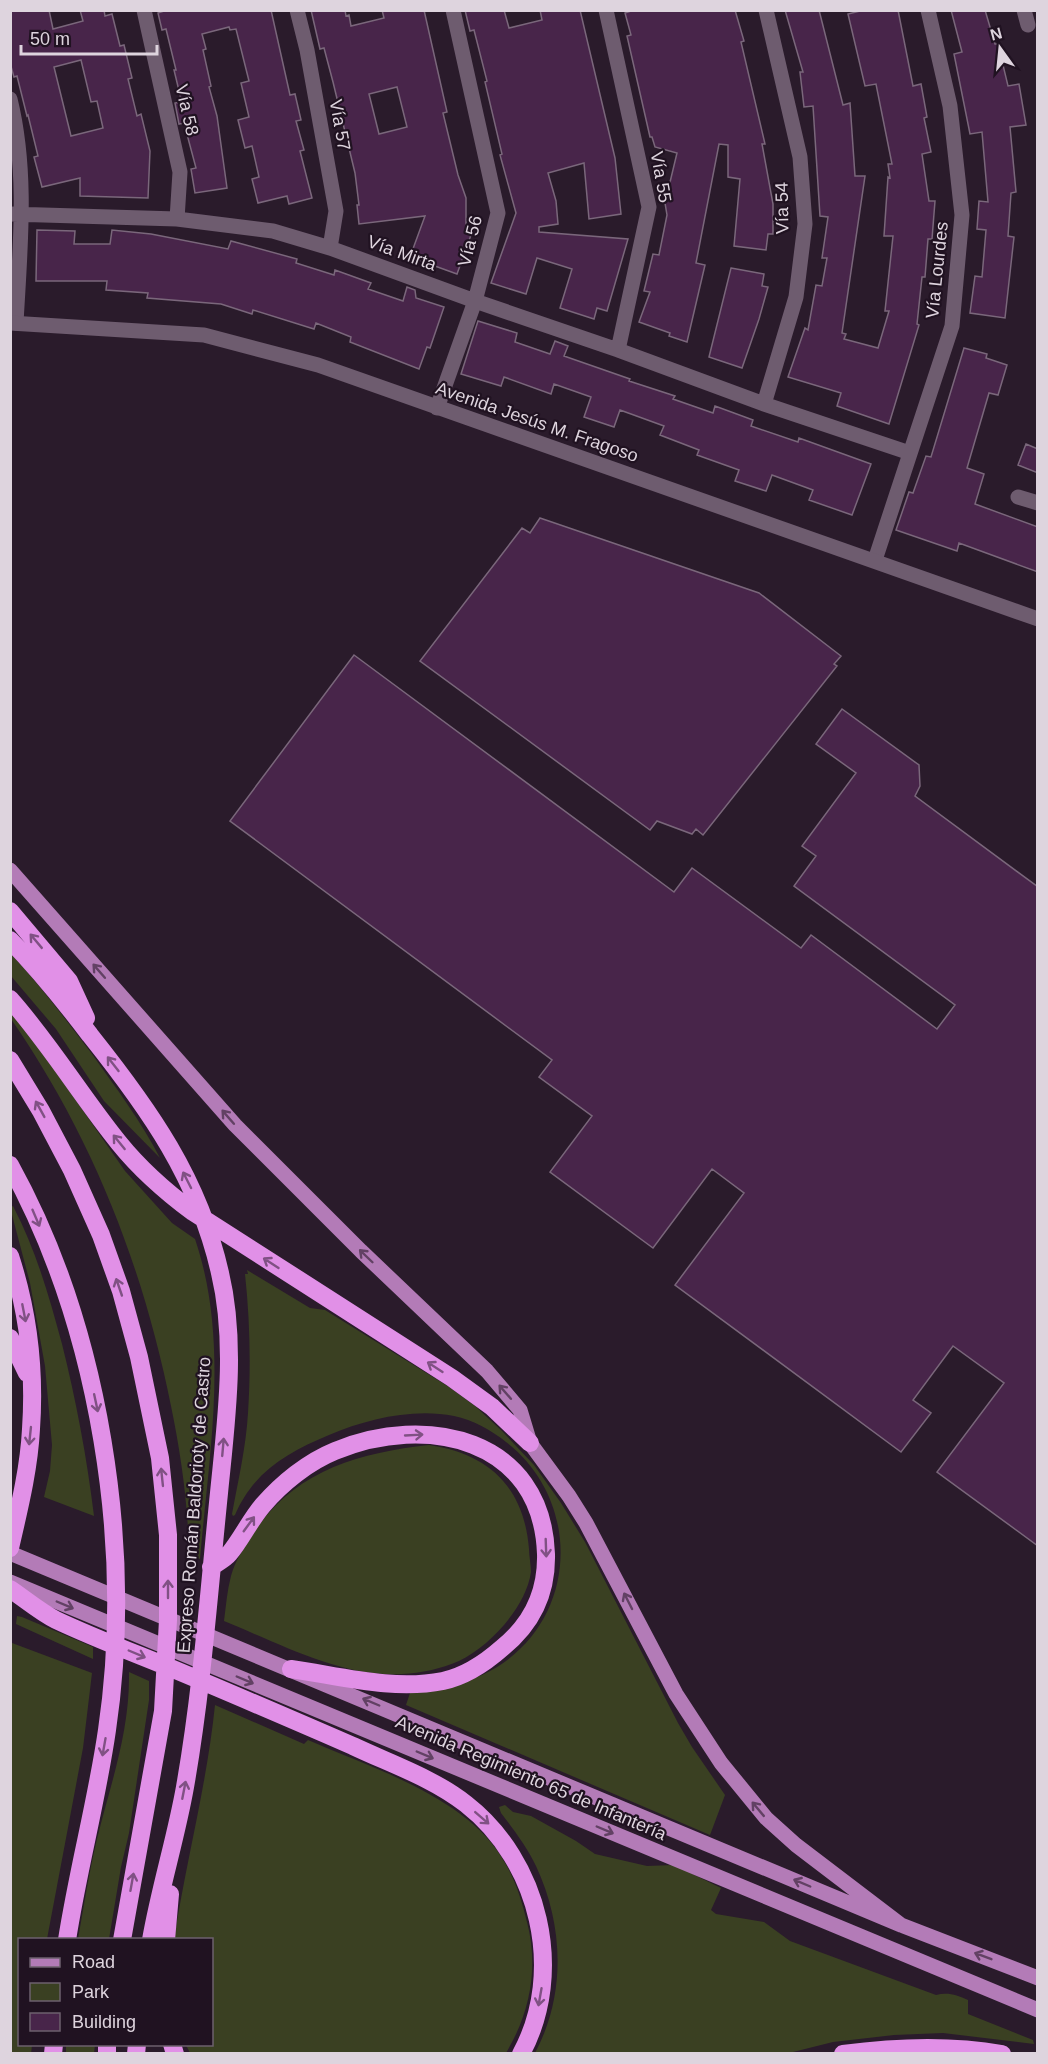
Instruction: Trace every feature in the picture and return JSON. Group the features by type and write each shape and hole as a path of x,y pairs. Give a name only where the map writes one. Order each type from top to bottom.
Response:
{"highway":[{"path":"10,911 69,981 98,1044"},
{"name":"Expreso Román Baldorioty de Castro","path":"10,940 54,989 153,1118 198,1201 221,1274 228,1329 227,1403 202,1674 173,1847"},
{"path":"10,999 41,1035 120,1143 170,1195 452,1378 492,1407 530,1443"},
{"path":"10,1060 41,1111 72,1170 101,1236 139,1357 160,1458 168,1535 168,1620 164,1710 122,1938"},
{"path":"10,1165 23,1188 50,1250 76,1326 104,1443 114,1527 115,1607 112,1689 105,1742 67,1938"},
{"path":"10,1256 28,1329 32,1383 31,1430 23,1489 10,1548"},
{"path":"10,1338 32,1383"},
{"path":"212,1568 229,1554 263,1505 283,1485 334,1451 366,1441 404,1435 430,1434 457,1438 500,1459 519,1477 535,1501 541,1518 546,1559 545,1580 540,1601 529,1622 513,1640 490,1659 469,1672 445,1680 414,1685 375,1682 291,1669"},
{"path":"10,1590 54,1619 276,1712 430,1781 465,1803 489,1824 506,1845 524,1876 533,1900 541,1934 542,1990 530,2037 521,2054"},
{"path":"151,1938 173,1847"},
{"path":"166,1938 173,1847"},
{"path":"843,2054 934,2047 976,2049 1002,2054"}],"main road":[{"path":"10,870 235,1125 360,1251 487,1371 520,1410 530,1443 586,1523 676,1694 721,1763 766,1818 796,1845 901,1924"},
{"name":"Avenida Regimiento 65 de Infantería","path":"10,1554 901,1924 1038,1978"},
{"name":"Avenida Regimiento 65 de Infantería","path":"10,1582 1038,2010"}],"street":[{"name":"Vía 58","path":"144,10 180,172 177,219"},
{"name":"Vía 57","path":"297,10 307,50 336,211 330,248"},
{"name":"Vía 56","path":"437,408 475,301 498,213 453,10"},
{"name":"Vía 55","path":"606,10 650,207 618,350"},
{"name":"Vía 54","path":"764,404 796,297 805,224 800,158 766,10"},
{"name":"Vía Lourdes","path":"875,560 952,326 962,215 950,106 928,10"},
{"path":"10,99 17,128 13,323"},
{"name":"Vía Mirta","path":"16,214 177,219 273,231 330,248 764,404 910,453"},
{"name":"Avenida Jesús M. Fragoso","path":"13,323 204,335 318,365 1038,619"},
{"path":"1018,497 1038,503"}],"green space":[{"path":"11,954 43,990 92,1054 153,1144 160,1158 104,1101 56,1029 11,976"},
{"path":"10,1011 36,1043 125,1171 172,1223 195,1239 206,1278 212,1318 214,1358 212,1438 200,1559 189,1554 186,1498 175,1424 146,1303 129,1253 90,1156 40,1063 11,1019"},
{"path":"13,1206 35,1256 62,1344 81,1429 94,1516 44,1497 50,1471 52,1445 45,1366 30,1283 11,1211"},
{"path":"247,1270 310,1308 325,1310 449,1387 475,1406 534,1465 585,1542 678,1723 725,1795 710,1835 406,1705 411,1690 474,1678 514,1655 537,1629 553,1599 560,1566 559,1532 550,1499 532,1468 494,1433 454,1416 423,1413 390,1416 359,1424 314,1442 273,1465 252,1487 233,1516 248,1413 250,1361 245,1274 248,1274"},
{"path":"429,1445 469,1456 500,1477 520,1508 526,1527 531,1569 528,1585 514,1612 483,1646 459,1661 424,1672 380,1674 334,1665 224,1621 230,1582 237,1560 252,1535 287,1495 329,1469 352,1460 377,1453"},
{"path":"17,1616 93,1647 93,1659 16,1624"},
{"path":"12,1643 92,1673 83,1748 47,1938 18,1938 18,2046 32,2046 31,2054 10,2053 10,1650"},
{"path":"129,1672 149,1681 149,1700 129,1833 109,1938 78,1938 94,1851 123,1736"},
{"path":"215,1705 304,1744 308,1740 389,1774 444,1803 468,1820 489,1840 509,1870 518,1892 531,1939 530,1990 521,2022 506,2053 190,2053 186,2046 213,2046 213,1938 174,1938"},
{"path":"505,1805 513,1812 531,1816 595,1854 647,1866 674,1865 721,1888 711,1910 716,1914 764,1922 790,1941 936,1995 948,1994 964,1998 968,2000 968,2014 1033,2040 1034,2044 943,2033 894,2035 833,2042 785,2054 535,2053 552,2008 558,1960 556,1936 545,1889 529,1852 501,1813 499,1807"},
{"path":"66,2046 95,2046 94,2053 66,2053"}],"building":[{"path":"10,10 49,10 53,29 83,21 80,10 104,10 105,16 112,14 120,46 124,45 132,78 128,79 137,116 141,114 150,151 148,198 80,196 80,178 42,187 34,157 38,156 28,115 17,76 14,77 10,63","holes":["81,60 91,102 97,101 103,128 71,136 54,67"]},
{"path":"167,10 271,10 290,95 295,94 301,120 296,121 304,150 300,151 312,198 289,204 287,196 258,203 252,179 259,177 252,146 245,148 238,120 249,117 241,83 249,81 236,29 230,30 229,27 202,34 227,188 195,193 191,169 196,168 184,123 179,124 175,103 180,102 181,99 174,70 176,70 166,29 162,30 158,13"},
{"path":"311,10 345,10 346,16 349,15 351,26 384,18 382,10 424,10 447,112 443,113 466,198 466,233 471,235 457,274 410,257 425,216 359,224 355,173 324,48 320,49","holes":["397,87 407,127 379,134 369,94"]},
{"path":"465,10 504,10 509,28 542,20 540,10 580,10 615,158 621,214 589,219 584,163 548,173 556,201 558,224 539,227 539,232 628,239 607,311 597,308 594,319 560,308 572,269 537,258 526,294 491,283 516,213 500,155 502,154 485,82 487,81 474,30 470,31"},
{"path":"634,10 735,10 744,41 741,42 765,144 762,144 773,204 773,234 768,234 766,250 734,246 740,179 728,177 728,145 719,144 696,263 705,265 687,342 639,322 650,292 644,291 653,254 659,255 667,215 665,203 677,153 655,147 650,137 627,36 631,35 625,13"},
{"path":"785,10 819,10 843,105 850,103 855,176 865,176 842,333 846,334 844,339 878,348 889,311 885,311 893,236 884,236 888,177 890,178 888,164 892,164 876,84 865,86 848,14 864,10 898,10 913,86 921,84 927,117 924,118 931,152 922,154 929,201 935,201 932,239 928,239 925,277 922,277 917,324 919,325 889,424 837,406 841,393 788,377 805,328 808,330 816,285 822,286 827,258 822,258 828,217 820,216 813,106 804,107 800,72 803,72"},
{"path":"951,10 985,10 995,44 998,44 1008,86 1019,84 1026,125 1010,127 1016,192 1011,193 1008,236 1014,237 1005,318 970,313 975,276 982,277 986,230 977,229 979,201 988,202 982,132 970,134 954,54 962,52"},
{"path":"37,230 75,231 74,244 110,244 112,230 151,234 228,249 231,241 297,259 296,263 334,275 335,270 371,283 368,289 403,301 407,287 415,290 416,298 444,307 430,348 427,347 419,369 350,342 351,337 316,323 314,329 253,310 252,314 221,304 147,298 148,293 106,290 107,281 36,281"},
{"path":"731,268 764,274 762,286 768,287 742,368 709,357"},
{"path":"478,321 517,333 515,342 550,354 555,341 568,346 564,356 675,396 673,399 713,413 715,406 753,420 751,426 798,442 799,438 871,464 852,515 809,500 813,490 772,475 766,491 735,481 739,470 697,455 699,450 660,435 664,426 620,410 614,427 584,417 591,397 554,384 551,394 504,377 501,386 461,374"},
{"path":"964,348 987,354 986,358 1007,365 998,395 989,393 967,468 984,474 975,504 1038,527 1038,572 959,543 957,551 896,530 909,492 913,493 926,456 931,457"},
{"path":"1026,444 1038,449 1038,473 1018,465"},
{"path":"540,518 759,593 841,656 834,664 837,666 703,835 696,829 692,834 657,821 650,830 420,661 522,528 530,533"},
{"path":"354,655 674,892 692,868 801,948 811,935 937,1029 955,1005 794,886 816,856 802,846 856,773 816,744 842,709 919,765 920,786 915,796 1038,887 1038,1546 937,1472 1004,1383 953,1346 913,1400 931,1413 901,1452 675,1285 744,1193 712,1169 653,1248 550,1172 592,1116 539,1077 552,1060 230,821"}]}
